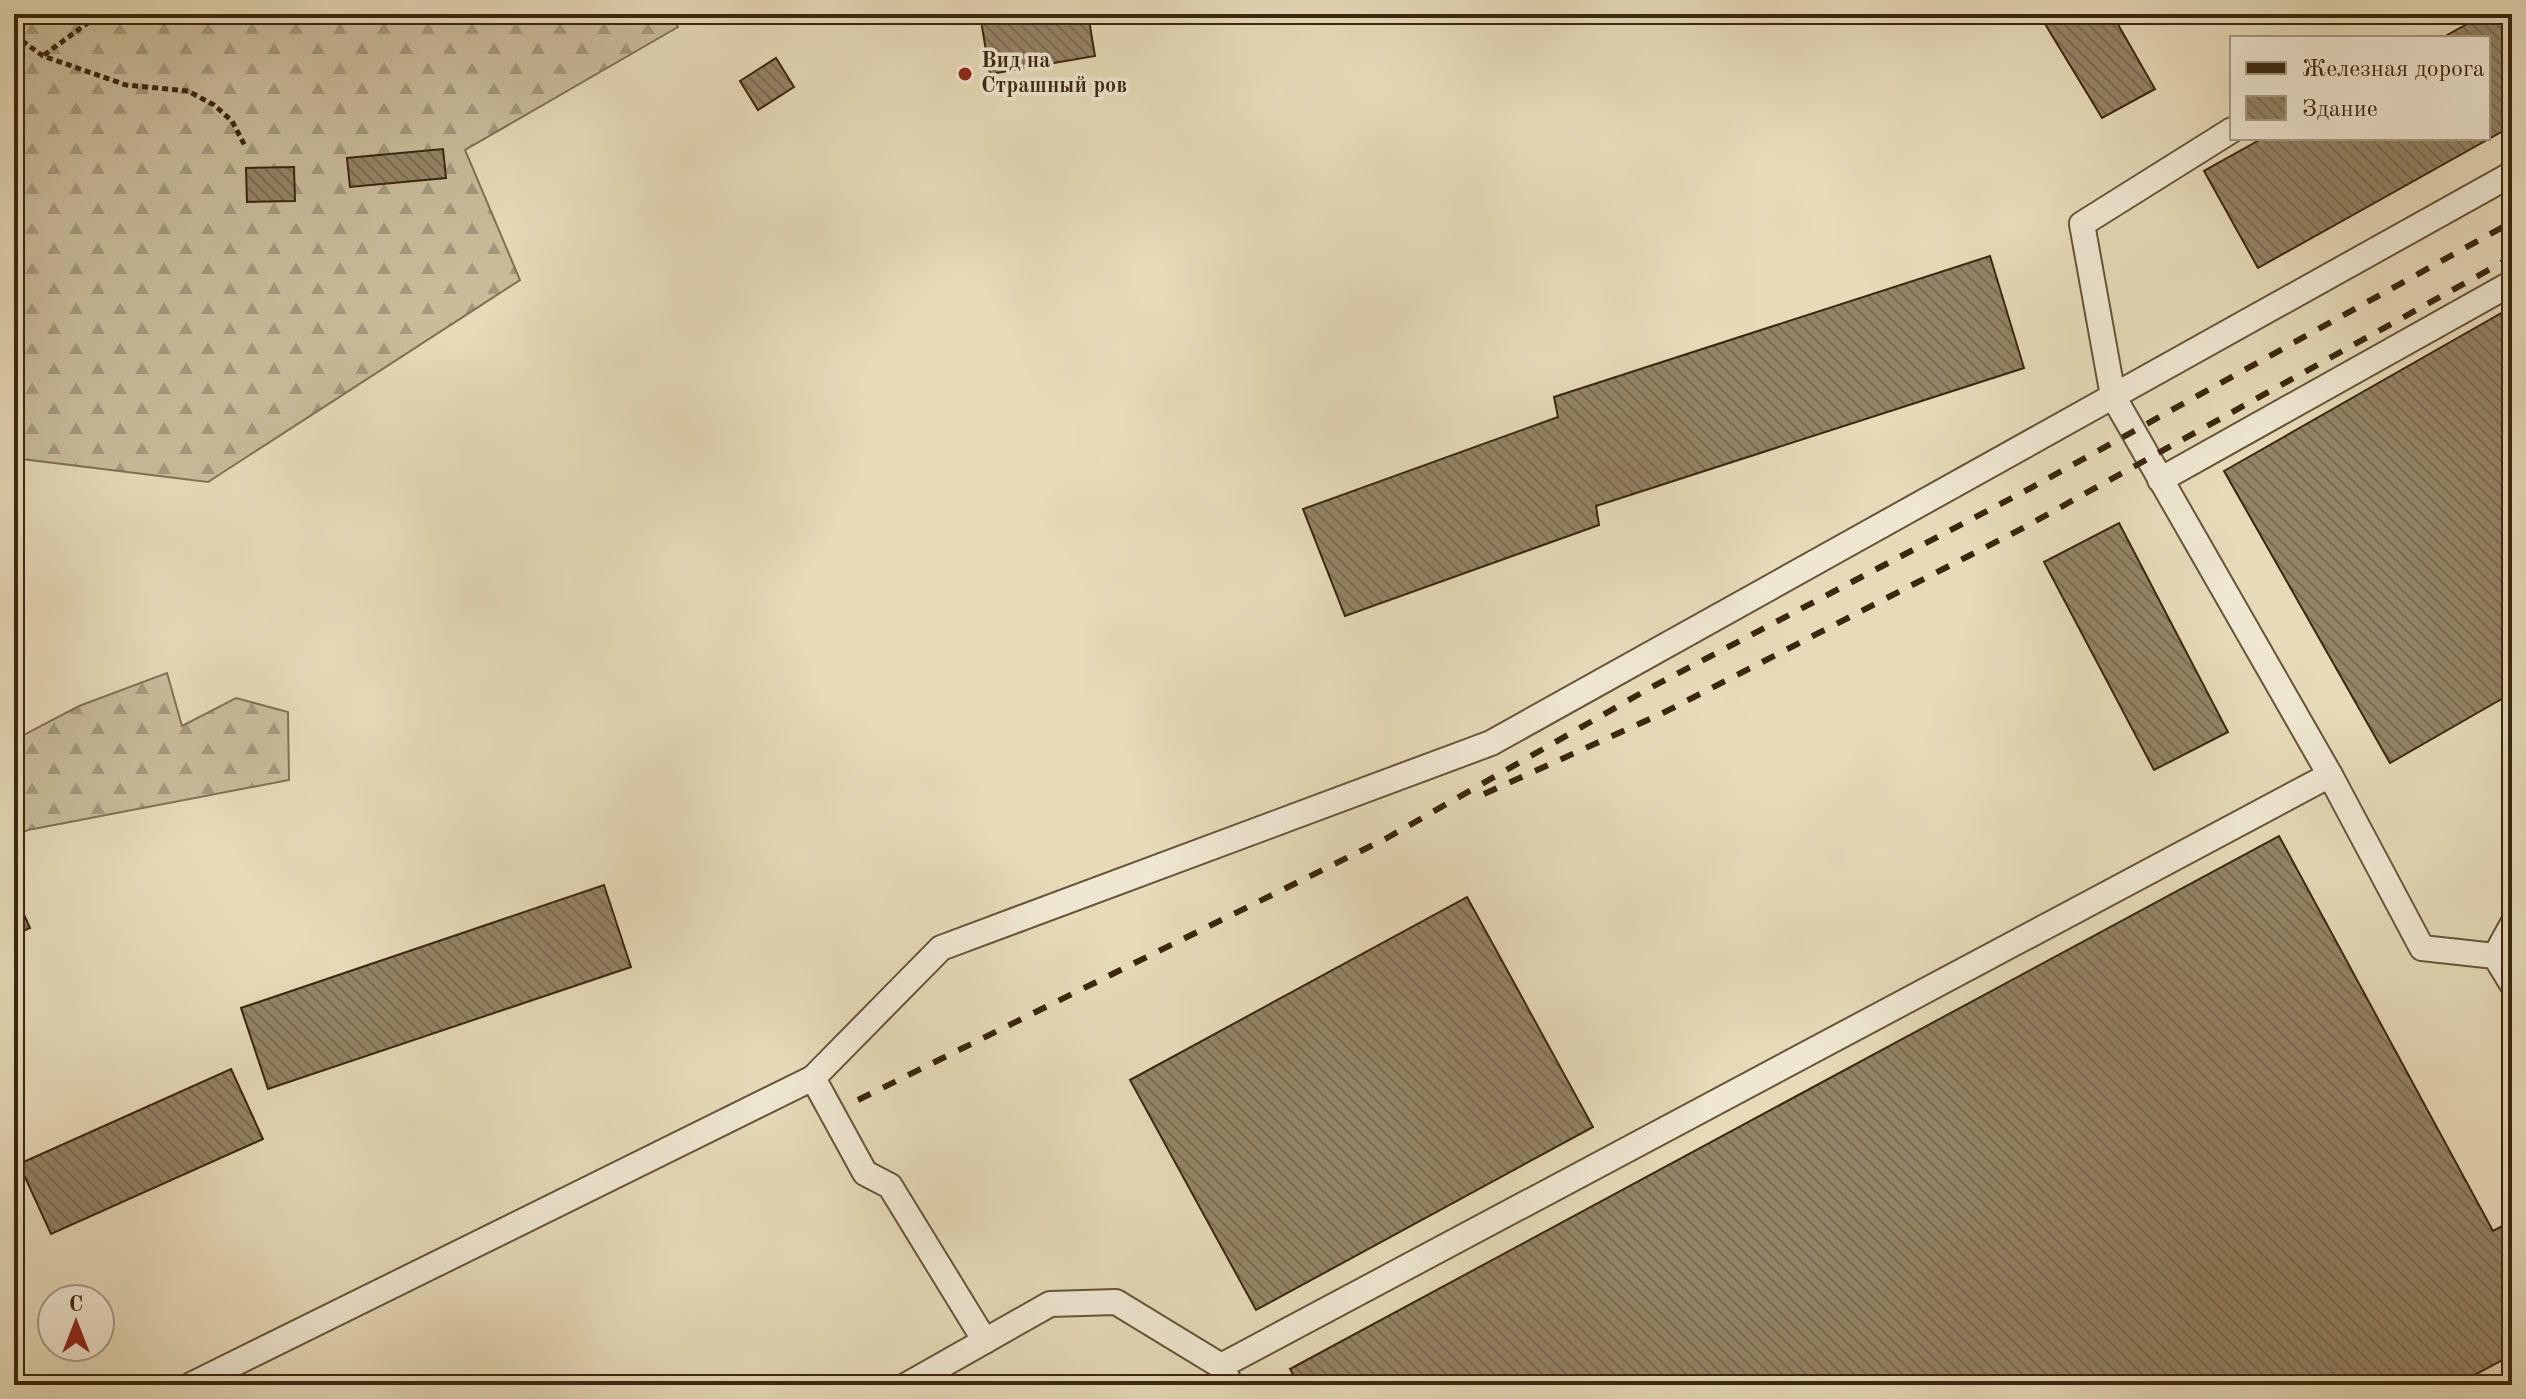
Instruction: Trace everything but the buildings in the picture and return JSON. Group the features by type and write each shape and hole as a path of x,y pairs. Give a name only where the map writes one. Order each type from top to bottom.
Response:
{"lane":[{"path":"2230,131 2082,224 2113,396 2330,775 2422,948 2495,956"},
{"path":"191,1385 813,1078 941,948 1491,743 2512,174"},
{"path":"2160,480 2512,283"},
{"path":"907,1385 1050,1304 1116,1302 1226,1376 2330,775"},
{"path":"2495,956 2512,925"},
{"path":"2495,956 2512,984"},
{"path":"813,1078 865,1173 890,1186 985,1341"}],"path":[{"path":"43,56 100,14"},
{"path":"14,35 43,56 126,85 188,91 214,105 232,121 245,146"}],"green space":[{"path":"14,14 670,14 678,27 465,150 520,280 208,482 14,458"},
{"path":"167,673 182,726 236,698 288,712 289,780 28,830 14,836 14,740 79,706"}],"railway":[{"path":"858,1100 1387,838 1650,688 2029,489 2512,222"},
{"path":"1484,794 1661,714 2023,528 2512,257"}],"place":[{"name":"Вид на Страшный ров","path":"965,74"}]}
